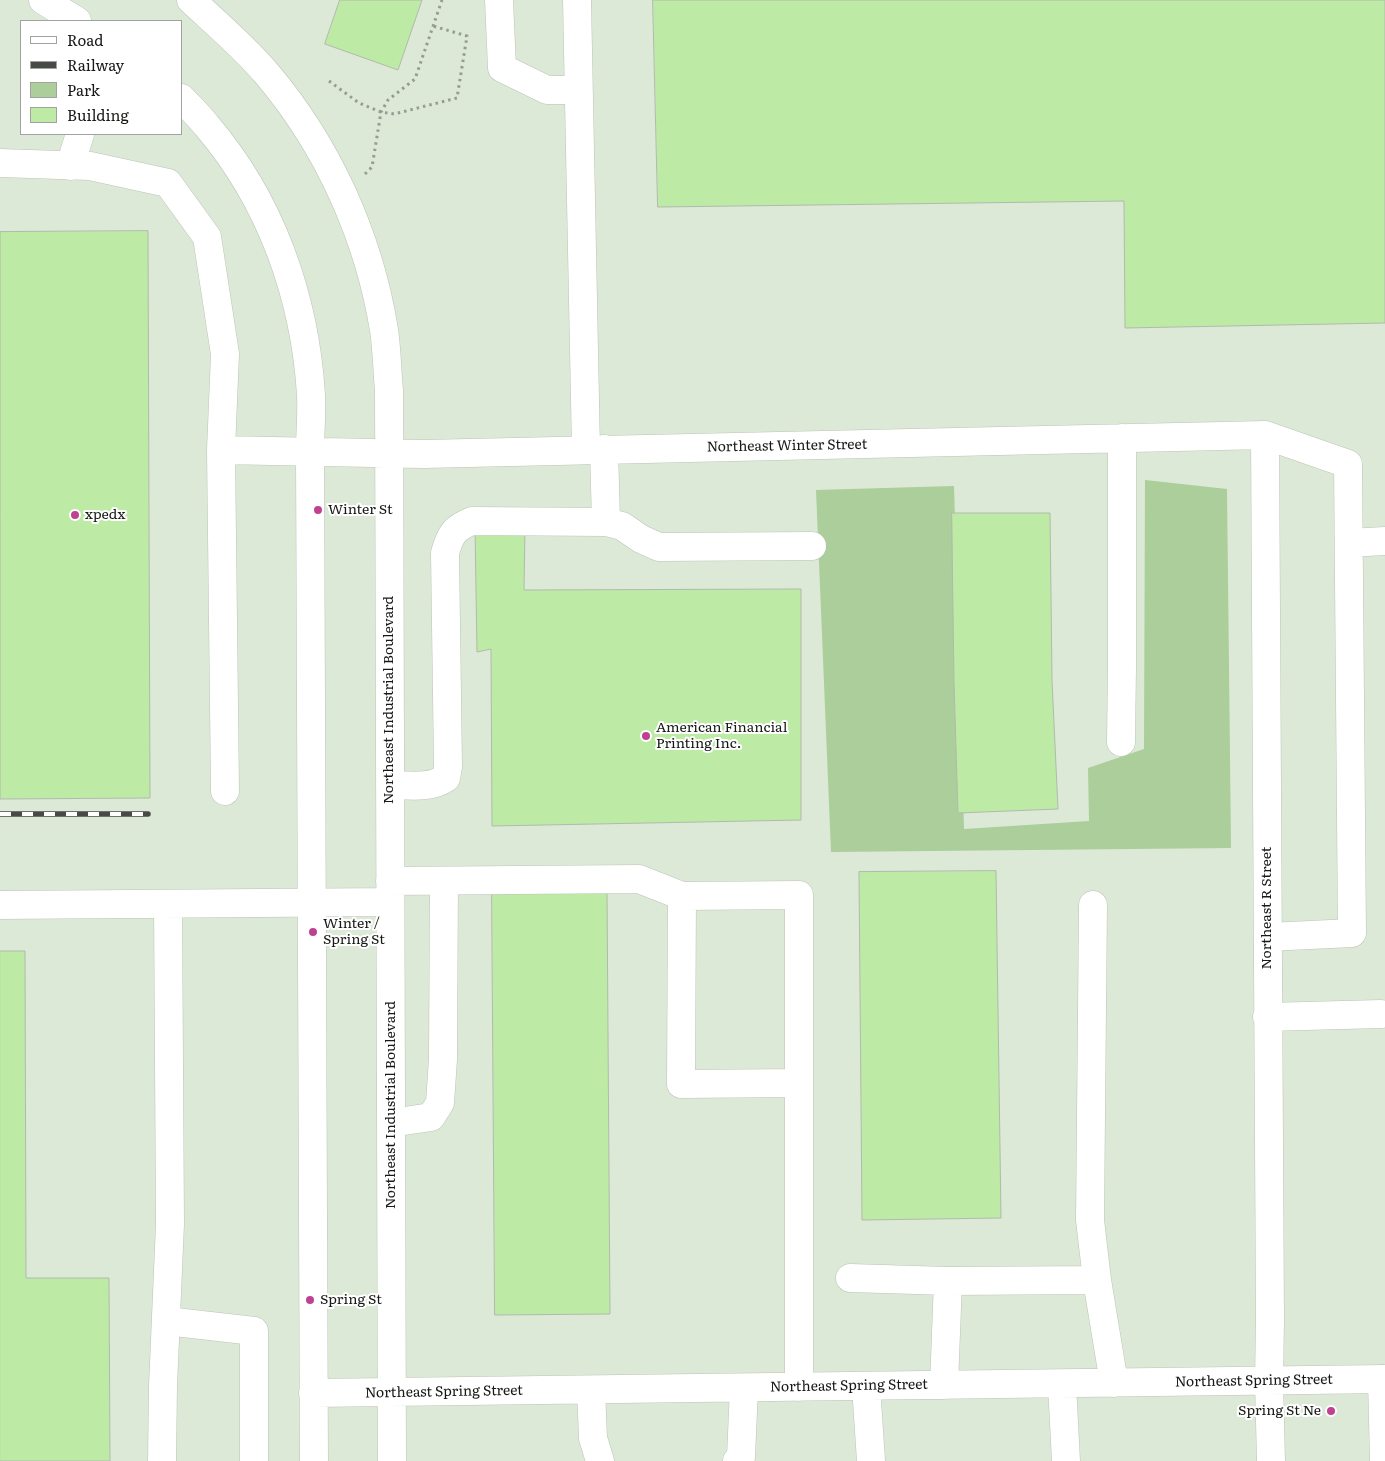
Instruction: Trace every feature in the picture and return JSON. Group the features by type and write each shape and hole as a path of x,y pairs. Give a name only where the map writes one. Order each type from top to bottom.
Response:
{"street":[{"path":"43,0 75,20"},
{"name":"Northeast Industrial Boulevard","path":"191,0 228,33 266,74 302,119 330,168 353,219 370,272 384,330 389,390 392,1461"},
{"path":"499,0 502,68 547,90 578,90"},
{"path":"578,0 578,90 595,450 606,522"},
{"path":"182,99 207,126 238,167 261,206 279,246 290,274 299,309 311,396 314,1461"},
{"path":"70,166 80,135"},
{"path":"0,163 90,166 168,183 207,237 225,354 221,450 225,791"},
{"path":"1265,435 1348,464 1352,933 1268,937"},
{"name":"Northeast Winter Street","path":"221,450 388,454 1265,435"},
{"name":"Northeast R Street","path":"1265,435 1269,1381 1271,1461"},
{"path":"1120,742 1122,667 1122,438"},
{"path":"390,785 428,785 439,783 446,778 448,757 445,553 449,539 462,525 472,521 606,522 622,526 641,539 659,547 812,546"},
{"path":"1349,542 1385,541"},
{"path":"0,905 312,903 390,892 444,881 639,879 682,896 799,896 798,1387"},
{"path":"391,1123 431,1117 440,1104 443,1060 444,881"},
{"path":"682,896 681,1084 799,1083"},
{"path":"162,1461 170,1224 168,904"},
{"path":"1093,905 1090,1220 1097,1280 1114,1383"},
{"path":"1267,1016 1381,1014"},
{"path":"850,1278 948,1281 1097,1280"},
{"path":"944,1385 948,1281"},
{"path":"166,1321 254,1331 254,1461"},
{"path":"1384,1379 1384,1461"},
{"name":"Northeast Spring Street","path":"313,1393 1384,1379"},
{"path":"1062,1384 1066,1461"},
{"path":"866,1386 870,1461"},
{"path":"740,1460 744,1388"},
{"path":"591,1390 593,1438 600,1461"}],"path":[{"path":"360,178 372,167 382,112 388,100 415,79 442,0"},
{"path":"329,81 359,103 382,112 394,114 458,98 467,36 433,26"}],"shaded area":[{"path":"0,0 1385,0 1385,1461 0,1461"}],"green space":[{"path":"1145,480 1227,489 1231,848 831,852 816,490 954,486 964,829 1089,821 1088,768 1144,749"}],"building":[{"path":"340,0 422,0 398,70 325,44"},
{"path":"653,0 1385,0 1385,323 1125,328 1124,201 658,207"},
{"name":"xpedx","path":"148,231 150,798 0,799 0,232"},
{"path":"952,513 1050,513 1052,681 1058,809 958,813"},
{"name":"American Financial Printing Inc.","path":"525,526 524,590 801,589 801,820 492,826 491,649 477,652 475,527"},
{"path":"996,871 1001,1218 862,1220 859,872"},
{"path":"492,891 607,891 610,1314 495,1315"},
{"path":"0,951 25,951 26,1278 109,1278 110,1461 0,1461"}],"railway":[{"path":"0,814 148,814"}],"place":[{"name":"Winter St","path":"318,510"},
{"name":"xpedx","path":"75,515"},
{"name":"American Financial Printing Inc.","path":"646,736"},
{"name":"Winter / Spring St","path":"313,932"},
{"name":"Spring St","path":"310,1300"},
{"name":"Spring St Ne","path":"1331,1411"}]}
